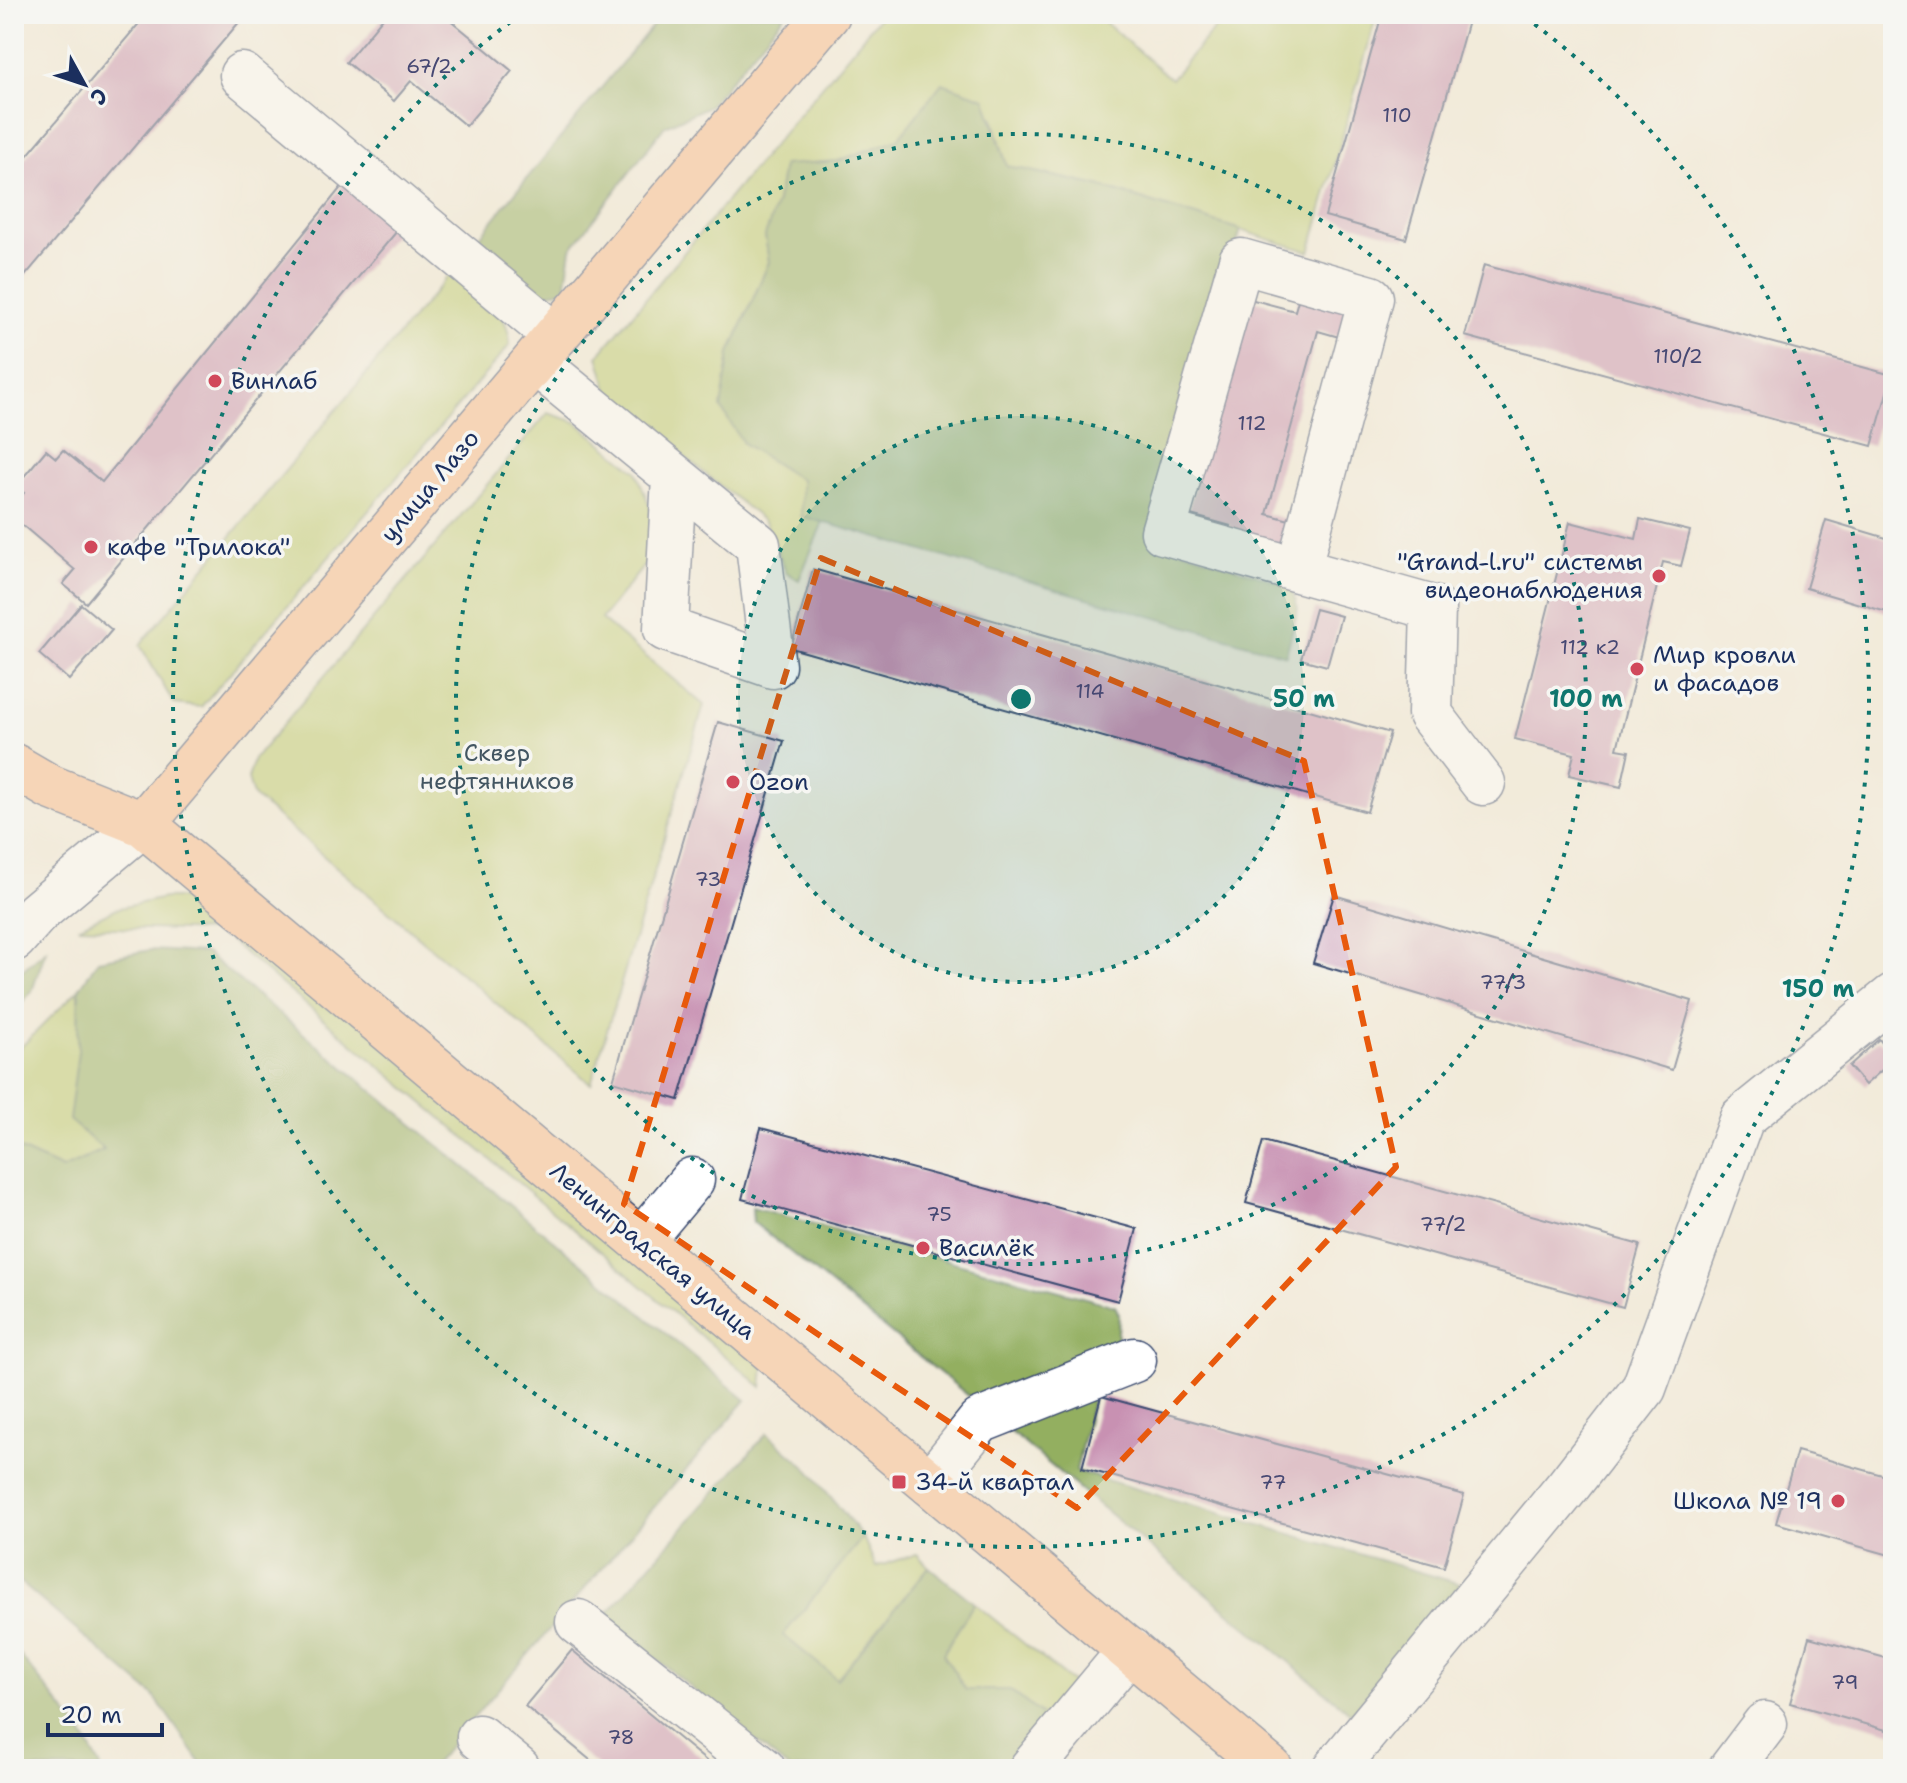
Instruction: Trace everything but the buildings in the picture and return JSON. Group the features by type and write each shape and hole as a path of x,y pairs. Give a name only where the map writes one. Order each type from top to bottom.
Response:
{"main road":[{"name":"улица Лазо","path":"143,824 828,14"},
{"name":"Ленинградская улица","path":"14,766 50,787 143,824 1271,1769"}],"street":[{"path":"242,75 545,349 674,477"},
{"path":"1298,570 1371,298 1241,261 1163,532 1298,570 1433,608 1430,714 1483,783"},
{"name":"улица Лазо","path":"14,939 37,913 143,824"},
{"path":"1335,1769 1503,1567 1644,1388 1742,1118 1893,996"},
{"path":"641,1241 692,1180"},
{"path":"930,1483 980,1421 1134,1360"},
{"path":"578,1622 763,1769"},
{"path":"1031,1769 1130,1650"},
{"path":"1731,1769 1765,1724"},
{"path":"479,1737 518,1769"}],"highlighted area":[{"path":"821,558 1304,761 1396,1167 1077,1508 624,1204"}],"green space":[{"path":"662,14 785,14 709,106 665,126 571,249 565,290 544,294 525,284 474,243"},
{"path":"882,14 1095,14 1171,79 1227,14 1377,14 1310,252 1099,186 1007,166 993,117 899,139 838,161 783,166 777,202 765,236 769,262 730,353 743,443 801,480 801,516 823,522 799,580 786,572 765,522 610,397 598,356"},
{"path":"942,83 985,98 1007,166 1099,186 1241,230 1150,539 1291,586 1298,609 1286,655 801,516 801,480 743,443 721,408 730,353 769,262 765,236 777,202 783,165 838,161 898,139"},
{"path":"453,270 498,311 508,332 510,345 201,707 174,704 140,645"},
{"name":"Сквер нефтянников","path":"548,413 576,422 636,471 654,517 648,561 601,619 704,705 591,1084 253,796 248,779 254,759"},
{"path":"164,898 200,898 234,912 216,931 78,927 115,909"},
{"path":"244,922 764,1367 762,1387 229,940"},
{"path":"46,950 32,991 14,1012 14,977"},
{"path":"150,950 206,953 746,1400 430,1769 205,1769 154,1696 14,1577 14,1147 62,1169 104,1150 69,1120 78,1051 79,989 98,960"},
{"path":"79,989 78,1051 105,1149 62,1169 14,1147 14,1054"},
{"path":"752,1207 1115,1306 1119,1314 1117,1351 985,1409 753,1222"},
{"path":"1094,1392 1076,1471 1461,1584 1352,1714 1007,1429"},
{"path":"767,1433 810,1471 863,1537 783,1635 837,1679 929,1567 974,1603 943,1654 966,1690 1010,1690 1045,1718 1004,1769 789,1769 605,1616"},
{"path":"863,1537 876,1567 917,1554 929,1567 836,1680 783,1635"},
{"path":"974,1603 1074,1684 1045,1718 1010,1690 966,1690 943,1654"},
{"path":"14,1648 81,1731 101,1767 99,1769 14,1769"}],"place":[{"name":"Винлаб","path":"215,381"},
{"name":"кафе \"Трилока\"","path":"91,547"},
{"name":"\"Grand-l.ru\" системы видеонаблюдения","path":"1659,576"},
{"name":"Мир кровли и фасадов","path":"1637,669"},
{"name":"Ozon","path":"733,782"},
{"name":"Василёк","path":"923,1248"},
{"name":"34-й квартал","path":"899,1482"},
{"name":"Школа № 19","path":"1838,1501"}]}
